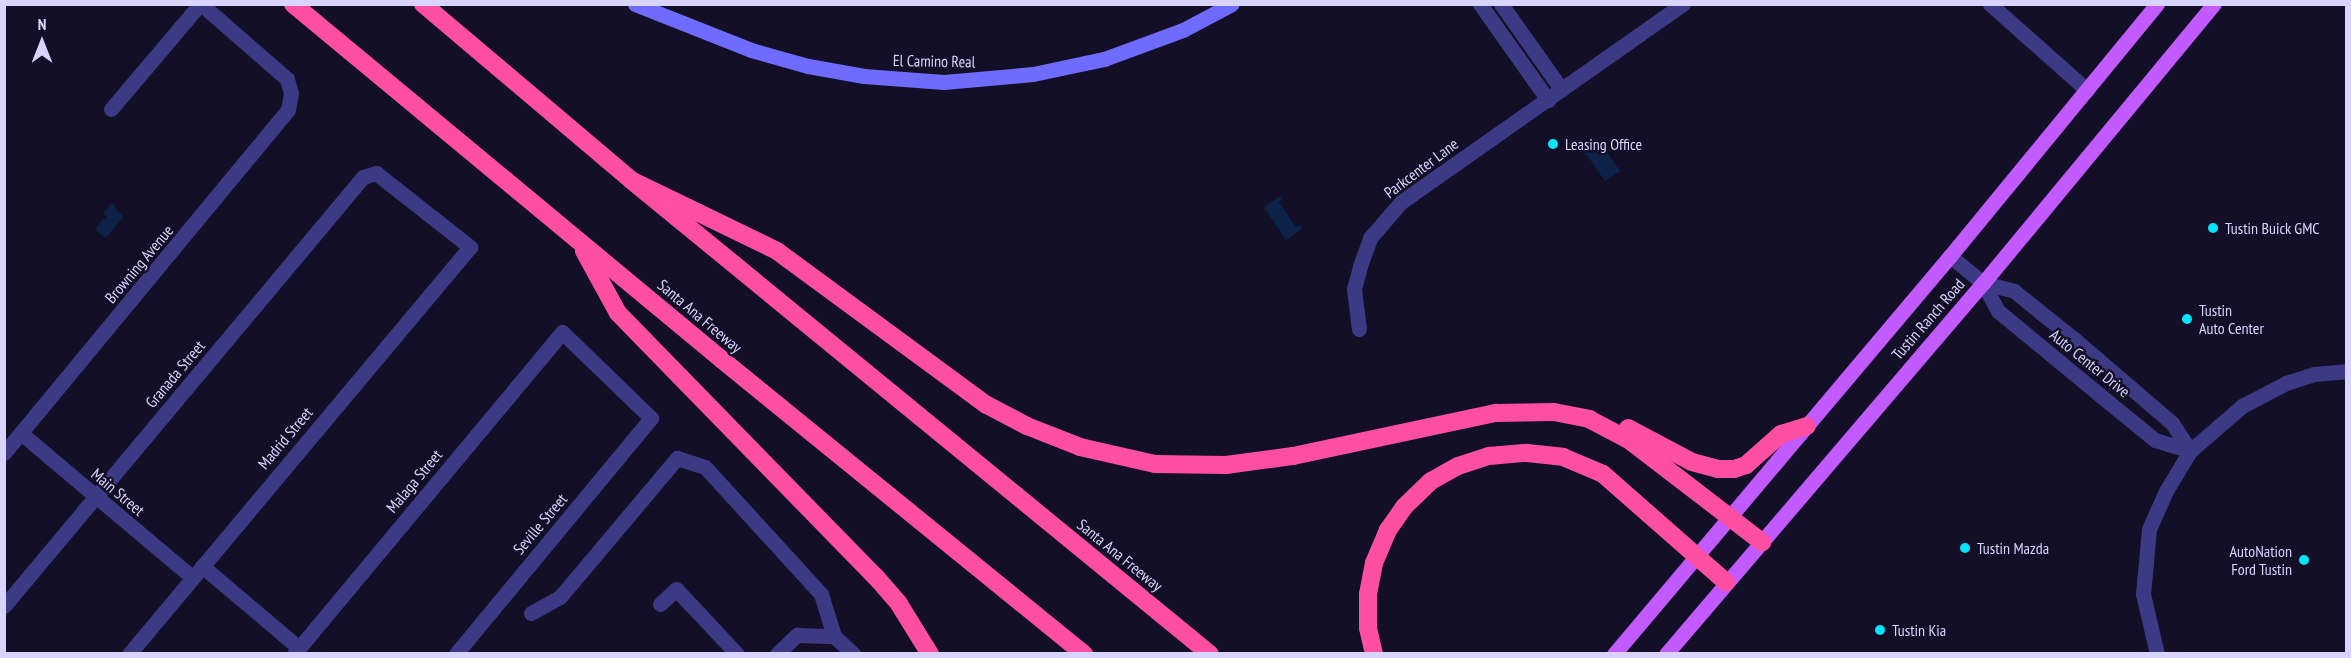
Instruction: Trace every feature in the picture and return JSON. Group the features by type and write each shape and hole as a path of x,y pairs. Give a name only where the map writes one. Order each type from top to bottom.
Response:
{"highway":[{"name":"Santa Ana Freeway","path":"293,4 579,242 1084,654"},
{"name":"Santa Ana Freeway","path":"423,4 631,180 1210,654"},
{"path":"631,180 777,251 987,405 1045,434 1104,454 1155,464 1226,465 1367,442 1496,413 1539,410 1616,422 1692,462 1718,469 1734,469 1746,465 1781,434 1806,426"},
{"path":"579,242 618,313 875,576 899,604 930,654"},
{"path":"1585,418 1629,440 1762,542"},
{"path":"1374,654 1368,628 1368,594 1374,564 1388,530 1405,506 1431,481 1473,460 1527,453 1563,457 1584,464 1619,486 1726,582"}],"main road":[{"name":"El Camino Real","path":"635,4 752,50 808,66 874,77 944,82 1033,74 1104,59 1183,30 1232,4"},
{"name":"Tustin Ranch Road","path":"1614,654 1950,256 2157,4"},
{"name":"Tustin Ranch Road","path":"1666,654 1983,283 2214,4"}],"street":[{"name":"Browning Avenue","path":"4,453 288,110 291,93 287,79 201,4"},
{"path":"111,110 201,4"},
{"path":"1480,4 1548,99"},
{"path":"1501,4 1562,90"},
{"name":"Parkcenter Lane","path":"1359,329 1354,289 1370,238 1401,202 1683,4"},
{"path":"1990,4 2087,90"},
{"name":"Granada Street","path":"4,606 363,177 376,173 470,247"},
{"name":"Madrid Street","path":"129,654 470,247"},
{"name":"Auto Center Drive","path":"1950,256 1983,283 1998,311 2110,403 2156,440 2190,452"},
{"name":"Auto Center Drive","path":"1983,283 2014,291 2074,339 2172,423 2190,452"},
{"name":"Malaga Street","path":"296,651 562,332 651,418"},
{"path":"2157,654 2143,594 2149,529 2166,491 2190,452 2242,406 2286,383 2314,374 2346,371"},
{"name":"Seville Street","path":"456,654 651,418"},
{"name":"Main Street","path":"22,434 95,497 197,571 296,651"},
{"path":"531,613 560,597 677,458 705,467 821,594 834,636 853,654"},
{"path":"660,604 676,589 737,654"},
{"path":"777,654 797,635 834,636"}],"water":[{"path":"1600,141 1607,143 1606,151 1620,171 1605,181 1584,151"},
{"path":"1280,196 1282,199 1279,202 1296,227 1300,225 1302,229 1286,240 1264,207"},
{"path":"112,203 123,217 106,238 95,230 102,220 108,218 103,213"}],"place":[{"name":"Leasing Office","path":"1553,144"},
{"name":"Tustin Buick GMC","path":"2213,228"},
{"name":"Tustin Auto Center","path":"2187,319"},
{"name":"Tustin Mazda","path":"1965,548"},
{"name":"AutoNation Ford Tustin","path":"2304,560"},
{"name":"Tustin Kia","path":"1880,630"}]}
